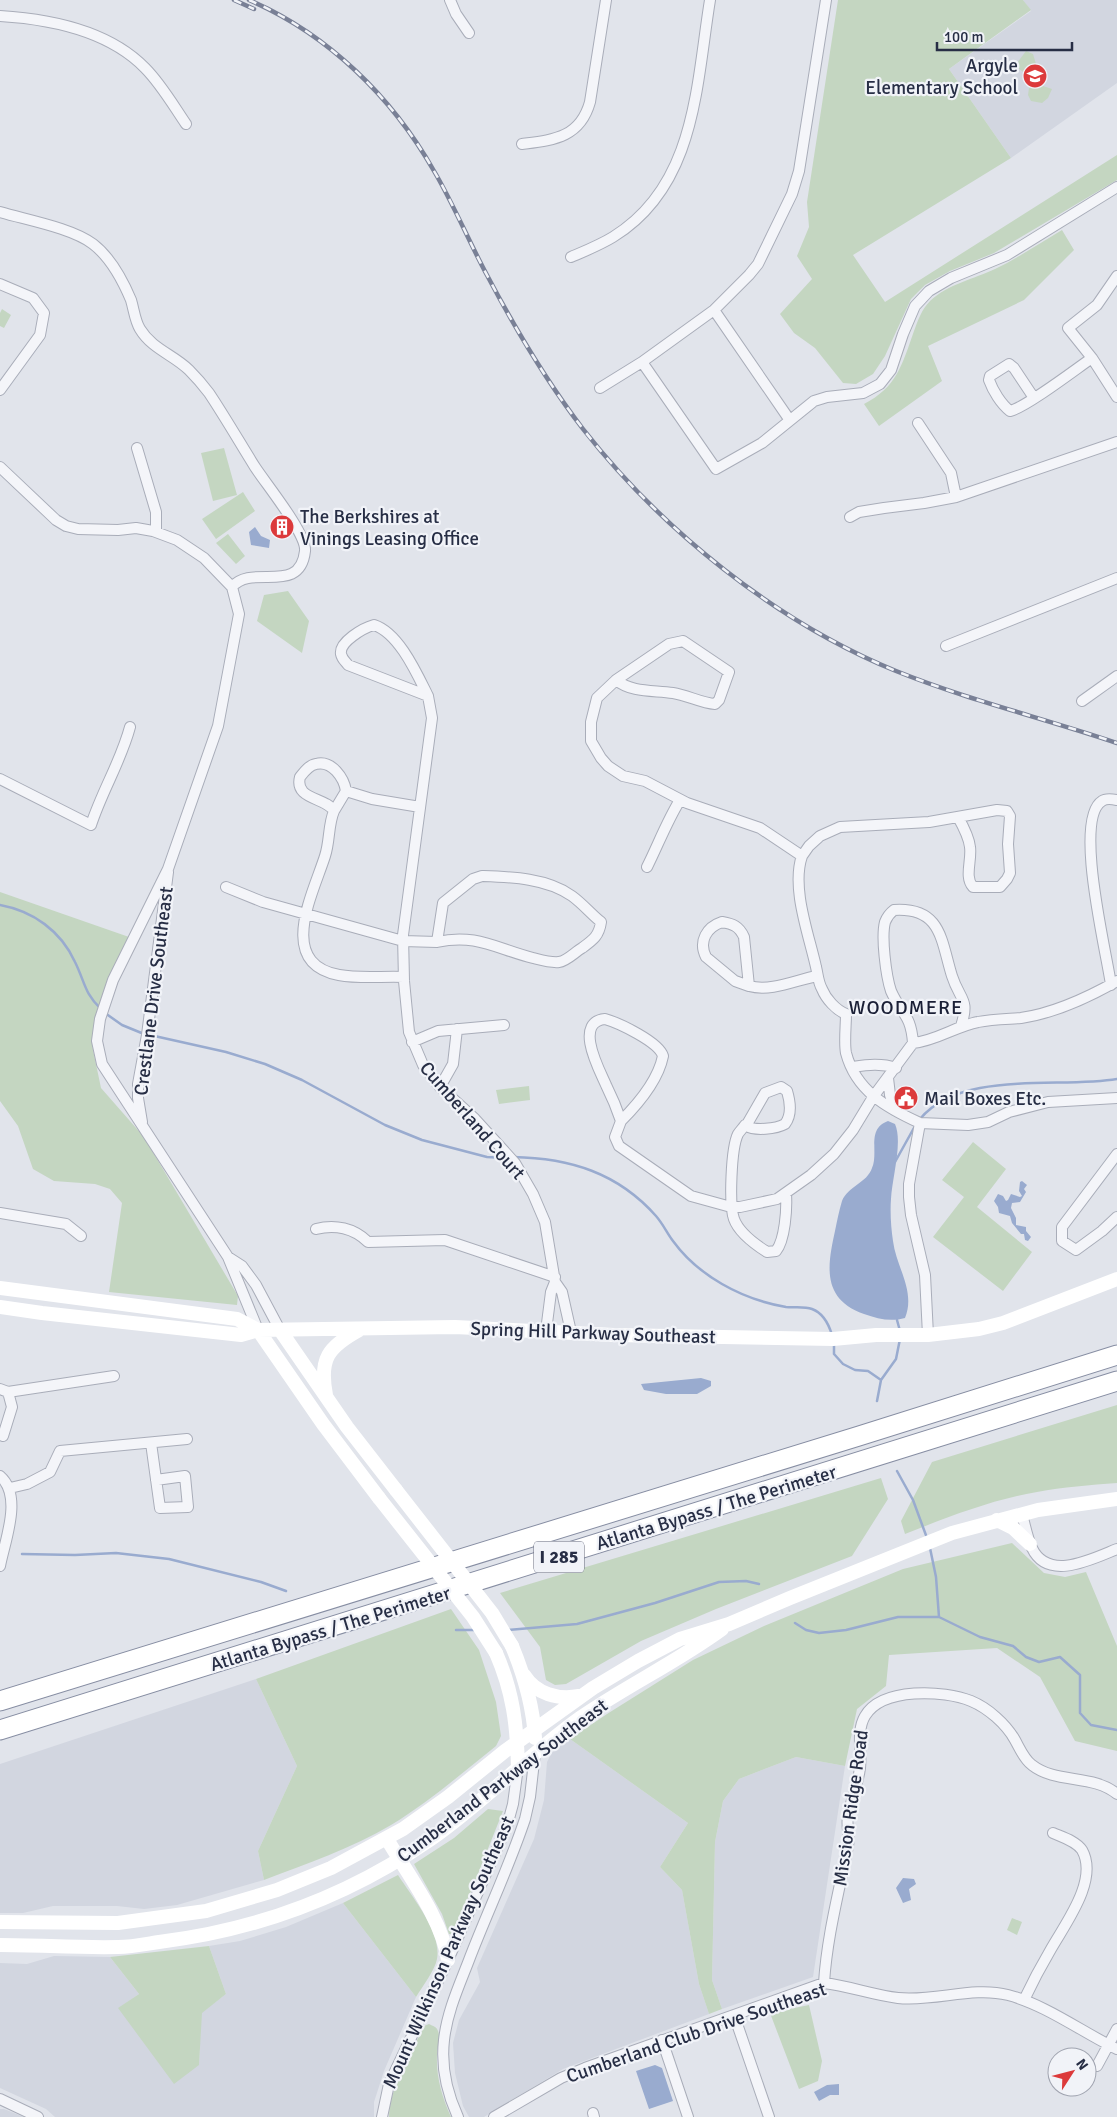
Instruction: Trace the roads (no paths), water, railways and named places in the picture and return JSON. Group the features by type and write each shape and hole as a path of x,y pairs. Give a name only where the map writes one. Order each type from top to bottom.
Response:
{"highway":[{"name":"Atlanta Bypass / The Perimeter","path":"0,1701 1117,1355"},
{"name":"Atlanta Bypass / The Perimeter","path":"0,1730 1117,1381"},
{"path":"0,1691 70,1679"},
{"path":"0,1742 136,1688"}],"street":[{"path":"450,0 456,14 470,33"},
{"path":"522,144 563,136 584,118 590,102 606,0"},
{"path":"571,257 600,244 636,220 654,200 672,173 689,130 710,0"},
{"path":"600,388 642,362 714,310 758,264 792,194 799,172 826,0"},
{"path":"0,16 32,18 103,38 127,53 145,68 186,124"},
{"path":"642,362 716,469 762,442 814,401 827,397 863,393 880,384 892,370 903,334 915,306 929,291 951,278 1006,255 1117,188"},
{"path":"0,212 75,234 93,244 113,266 130,300 139,329 152,345 188,369 208,392 289,515 303,539 306,550 303,561 296,571 284,577 245,577 232,587 195,552 177,540 156,532 136,528 97,530 66,526 56,520 0,467"},
{"path":"1117,276 1097,304 1068,328 1092,358 1117,397"},
{"path":"0,284 33,298 44,313 40,335 0,390"},
{"path":"714,310 789,419"},
{"path":"1034,398 1014,368 1009,364 990,376 991,385 1010,411 1016,410 1034,398 1092,358"},
{"path":"918,423 951,473 956,497"},
{"path":"850,517 859,512 956,497 1117,442"},
{"path":"137,448 156,512 156,532"},
{"path":"946,646 1117,578"},
{"name":"Crestlane Drive Southeast","path":"150,1140 102,1064 97,1048 97,1031 113,980 168,869 218,726 239,614 232,587"},
{"name":"Cumberland Court","path":"428,696 348,665 340,652 342,646 367,627 378,627 392,638 412,664 428,696 432,718 404,941 404,977 408,1032 423,1065 440,1087 475,1119 515,1163 533,1194 545,1222 555,1280 562,1292 571,1332"},
{"path":"616,680 636,689 673,693 708,704 715,704 719,700 729,672 683,641 669,644 616,680 604,690 596,702 590,733 594,748 608,766 623,776 645,781 680,800 760,828 802,856"},
{"path":"1082,701 1117,676"},
{"path":"0,779 92,825 130,727"},
{"path":"334,811 329,805 317,801 304,792 299,781 300,777 311,766 323,763 340,775 346,791"},
{"path":"346,791 365,797 420,807"},
{"path":"346,791 334,811 326,854 306,914 303,944 310,960 322,970 349,976 404,977"},
{"path":"647,867 680,800"},
{"path":"913,1043 927,1041 961,1026 979,1021 1021,1018 1042,1013 1084,1000 1114,983 1094,888 1090,841 1092,823 1099,804 1105,800 1117,800"},
{"path":"958,817 970,846 969,876 973,887 1000,887 1008,879 1010,873 1008,844 1010,816 1007,811 997,810 912,823 840,827 820,836 802,856 799,871 801,897 817,976 822,990 835,1008 846,1014 846,1051 862,1087 873,1097 896,1111 920,1122 968,1125 988,1122 1009,1112 1048,1102 1117,1098"},
{"name":"Crestlane Drive Southeast","path":"150,1140 141,1120 138,1084 148,1035 168,885 168,869"},
{"path":"226,887 263,902 404,941 437,942 452,938 476,939 518,954 552,962 562,962 593,940 600,931 601,922 581,903 558,889 543,883 508,877 482,876 466,883 443,902 437,942"},
{"path":"621,1121 591,1053 590,1033 593,1025 605,1019 624,1026 660,1049 664,1056 658,1071 643,1096 621,1121 615,1137 619,1146 691,1196 732,1207 740,1208 777,1199 812,1176 834,1154 853,1130 873,1097 913,1043 911,1024 891,990 887,972 885,923 894,910 918,911 928,918 939,930 954,984 965,1004 966,1010 961,1026"},
{"path":"749,986 746,944 741,931 733,924 722,922 715,924 708,929 702,946 706,957 735,981 754,988 785,985 817,976"},
{"path":"412,1042 429,1034 504,1025"},
{"path":"440,1087 453,1064 457,1030"},
{"path":"852,1067 874,1064 896,1068"},
{"path":"888,1078 890,1095 896,1111"},
{"path":"745,1125 750,1128 778,1127 785,1124 789,1113 787,1091 781,1087 765,1092 738,1134 735,1144 732,1207 734,1221 762,1249 771,1252 776,1251 780,1246 786,1194"},
{"path":"920,1122 909,1184 909,1197 911,1215 925,1275 928,1335"},
{"path":"150,1140 228,1257 258,1330"},
{"path":"1117,1154 1062,1227 1062,1241 1076,1250 1102,1231 1117,1217"},
{"path":"0,1213 66,1224 81,1236"},
{"path":"316,1229 329,1226 358,1232 368,1242 445,1240 555,1280"},
{"path":"228,1257 242,1266 256,1285 280,1330"},
{"name":"Spring Hill Parkway Southeast","path":"0,1307 241,1335 258,1330 455,1327 833,1339 876,1335 928,1335 979,1329 1003,1323 1117,1279"},
{"name":"Cumberland Court","path":"546,1331 551,1292 555,1280"},
{"name":"Spring Hill Parkway Southeast","path":"0,1288 237,1319 258,1330"},
{"path":"327,1400 324,1382 324,1362 337,1344 361,1329"},
{"name":"Mount Wilkinson Parkway Southeast","path":"258,1330 322,1424 473,1617 496,1653 511,1695 517,1728 518,1767 513,1804 507,1826 448,1960 388,2084 382,2117"},
{"name":"Mount Wilkinson Parkway Southeast","path":"280,1330 327,1400 492,1613 512,1646 522,1671 534,1730 535,1753 530,1797 523,1825 456,1992 447,2024 444,2040 444,2072 448,2092 458,2117"},
{"path":"3,1436 12,1407 4,1391 114,1376"},
{"path":"10,1488 28,1484 50,1472 60,1451 187,1440"},
{"path":"151,1443 156,1480"},
{"path":"0,1476 10,1488 12,1506 0,1566"},
{"name":"Cumberland Parkway Southeast","path":"0,1922 118,1923 206,1911 277,1890 331,1868 387,1839 448,1797 517,1742 582,1695 638,1661 680,1639 729,1624 926,1543 997,1520 1074,1503 1117,1499"},
{"path":"1022,1514 1030,1544"},
{"path":"997,1520 1013,1528 1030,1544 1036,1554 1052,1566 1063,1567 1117,1549"},
{"name":"Cumberland Parkway Southeast","path":"0,1945 120,1947 216,1933 247,1926 314,1903 368,1878 400,1859 447,1827 535,1753 588,1713 649,1674 701,1645 729,1624"},
{"path":"522,1671 534,1687 548,1695 565,1698 582,1695"},
{"name":"Mission Ridge Road","path":"824,1983 830,1928 849,1843 848,1817 860,1769 861,1726 865,1716 880,1703 922,1692 951,1695 970,1701 990,1713 1009,1730 1023,1756 1040,1771 1099,1785 1117,1794"},
{"path":"1024,2000 1066,1924 1085,1882 1087,1865 1081,1848 1073,1842 1053,1833"},
{"path":"387,1839 436,1921 445,1943 448,1960"},
{"name":"Cumberland Club Drive Southeast","path":"494,2117 570,2074 824,1983 898,1998 928,1998 986,1992 1007,1995 1024,2000 1113,2047"},
{"path":"734,2015 769,2117"},
{"path":"1097,2066 1113,2047 1117,2029"},
{"path":"662,2040 688,2117"},
{"path":"0,2099 38,2117"}],"water":[{"path":"255,527 261,536 270,540 269,548 251,545 249,532"},
{"path":"888,1121 895,1124 898,1140 891,1199 892,1231 895,1251 908,1298 905,1318 895,1320 874,1317 850,1308 834,1291 830,1269 832,1244 842,1201 870,1173 874,1162 874,1142 877,1129"},
{"path":"1022,1181 1027,1185 1024,1189 1026,1192 1020,1202 1012,1203 1011,1208 1016,1218 1016,1225 1026,1227 1026,1231 1031,1237 1028,1241 1025,1240 1024,1234 1021,1234 1012,1223 1010,1216 999,1213 994,1201 998,1194 1003,1196 1006,1201 1011,1194 1022,1196 1019,1191 1020,1182"},
{"path":"701,1378 711,1381 711,1386 697,1394 666,1394 644,1390 641,1384"},
{"path":"903,1878 914,1879 916,1884 909,1889 911,1900 903,1903 896,1888"},
{"path":"655,2065 662,2068 673,2101 649,2109 636,2071"},
{"path":"839,2084 839,2095 830,2095 819,2101 814,2092 827,2085"}],"waterway":[{"path":"0,905 35,917 54,932 69,951 88,992 101,1009"},
{"path":"105,1013 122,1025 144,1034"},
{"path":"150,1035 226,1052 265,1064 302,1080 385,1125 422,1140 487,1157 505,1158"},
{"path":"920,1119 938,1103 960,1093 985,1087 1012,1084 1094,1082 1117,1079"},
{"path":"895,1162 915,1126"},
{"path":"513,1157 534,1158 573,1165 609,1179 641,1201 658,1219 683,1254 708,1275 737,1292 761,1301 786,1307 812,1309 825,1320 832,1335"},
{"path":"897,1320 900,1331"},
{"path":"877,1401 881,1380 896,1359 900,1339"},
{"path":"834,1343 834,1354 843,1364 855,1370 868,1371 881,1380"},
{"path":"897,1471 913,1500 927,1538"},
{"path":"930,1548 936,1577 939,1617"},
{"path":"22,1554 75,1555 116,1553 169,1559 261,1582 286,1591"},
{"path":"507,1630 577,1624 655,1603 719,1582 746,1581 759,1584"},
{"path":"795,1623 806,1630 819,1633 846,1630 898,1617 939,1617 980,1637 1013,1646 1026,1657 1039,1662 1060,1657 1080,1675 1080,1713 1091,1725 1117,1730"},
{"path":"456,1630 477,1630"}],"railway":[{"path":"234,0 254,9"},
{"path":"249,0 278,14 305,31 355,70 378,93 417,144 434,171 499,297 557,393 583,429 614,466 648,503 685,537 724,570 765,600 851,651 896,671 950,691 1117,743"}],"place":[{"name":"Argyle Elementary School","path":"1035,76"},
{"name":"The Berkshires at Vinings Leasing Office","path":"282,527"},
{"name":"Mail Boxes Etc.","path":"906,1098"}],"district":[{"name":"WOODMERE","path":"906,1007"}]}
